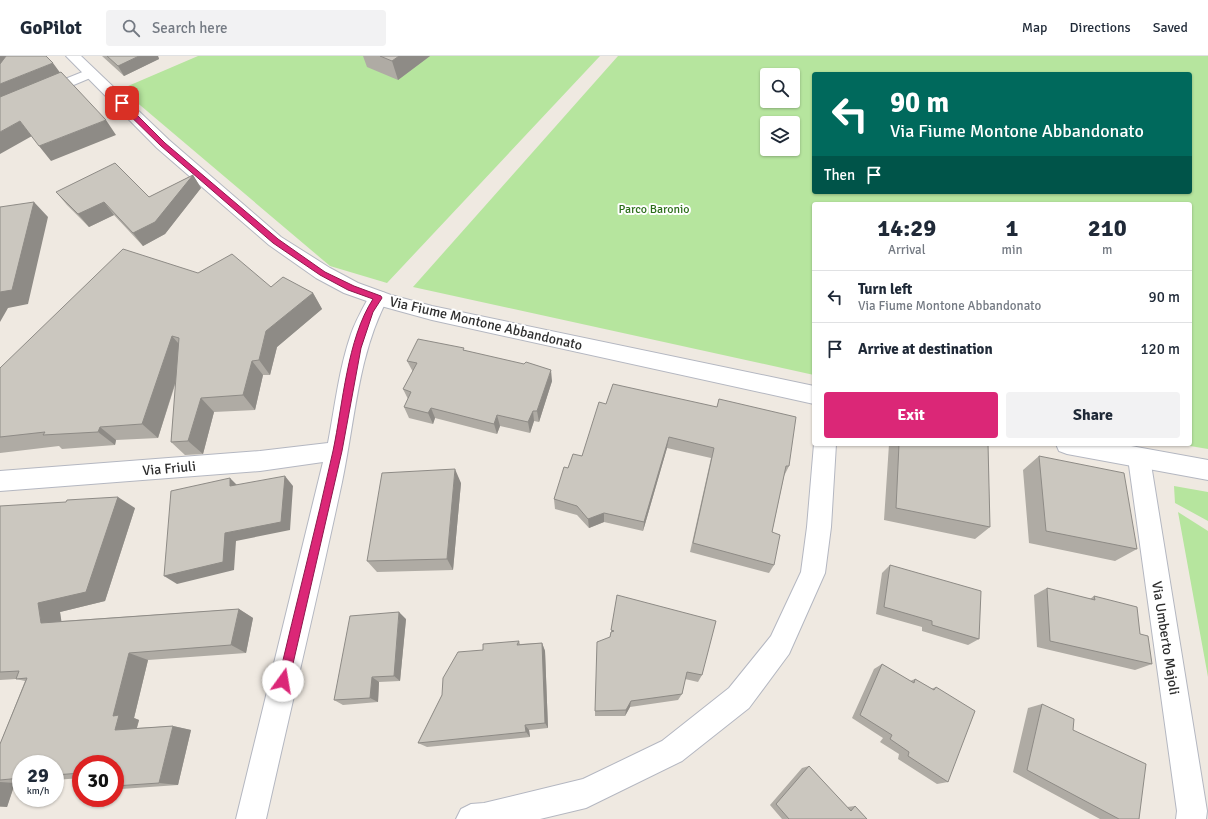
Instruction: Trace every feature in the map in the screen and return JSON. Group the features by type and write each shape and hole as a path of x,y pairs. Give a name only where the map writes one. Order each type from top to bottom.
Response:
{"street":[{"name":"Via Fiume Montone Abbandonato","path":"73,56 163,144 275,241 322,274 351,288 378,298 432,313 812,395"},
{"path":"0,111 90,73"},
{"path":"251,819 337,451 357,348 369,311 378,298"},
{"path":"471,819 484,818 586,793 672,751 739,698 780,645 812,573 819,527 825,446"},
{"path":"1077,446 1208,470"},
{"name":"Via Friuli","path":"0,481 260,461 337,451"},
{"name":"Via Umberto Majoli","path":"1139,458 1191,803 1191,819"}],"green space":[{"path":"198,56 600,56 387,283 330,266 121,89"},
{"name":"Parco Baronio","path":"618,56 1208,56 1208,449 1190,446 1192,446 1192,202 812,202 812,375 413,287"},
{"path":"1174,486 1208,492 1208,521 1175,503"},
{"path":"1178,512 1208,531 1208,677"}],"building":[{"path":"6,56 46,56 53,63 0,84 0,64"},
{"path":"107,56 139,56 118,66"},
{"path":"380,56 399,56 392,61"},
{"path":"61,72 106,120 39,146 20,121 0,132 0,97"},
{"path":"115,163 149,197 193,175 155,222 133,233 104,202 78,214 56,192"},
{"path":"34,202 12,290 0,292 0,207"},
{"path":"123,249 198,273 232,254 271,287 283,277 313,293 266,331 259,360 252,361 243,395 201,398 188,441 171,442 179,338 172,336 142,424 100,427 98,432 43,435 45,432 0,437 0,368"},
{"path":"418,339 464,348 463,350 524,364 526,362 551,370 537,411 533,411 528,422 497,415 494,424 431,408 428,413 404,407 411,392 403,389 417,363 407,361"},
{"path":"613,384 717,407 719,399 796,417 789,466 786,466 772,532 780,535 774,565 693,543 714,448 669,437 644,522 604,513 588,519 577,506 554,499 564,467 568,468 573,454 582,456 599,402 606,404"},
{"path":"899,446 988,446 990,527 896,508"},
{"path":"1039,456 1124,473 1137,549 1046,531"},
{"path":"455,469 447,559 367,561 382,473"},
{"path":"285,476 281,522 225,533 223,562 164,576 171,491 230,478 230,486"},
{"path":"118,497 86,592 38,603 41,623 239,609 231,645 129,653 113,716 119,715 115,730 173,726 159,783 124,785 124,755 72,755 72,774 64,774 64,755 12,755 12,779 0,780 0,744 27,678 16,679 19,671 0,672 0,506 66,502 67,500"},
{"path":"890,565 981,591 979,639 932,625 932,621 884,607"},
{"path":"1047,588 1095,600 1094,596 1137,607 1140,634 1148,636 1152,664 1050,641"},
{"path":"617,595 716,621 702,675 687,672 682,694 631,701 626,710 595,711 597,642 610,637 611,632 614,631 611,630"},
{"path":"399,612 394,676 372,677 370,698 334,700 350,616"},
{"path":"519,641 517,645 542,643 545,723 525,725 526,732 418,743 442,695 443,678 458,652 483,650 483,644"},
{"path":"882,664 914,683 915,679 934,690 936,687 975,711 948,782 908,756 909,752 890,739 892,735 860,715"},
{"path":"1042,704 1074,719 1073,730 1146,764 1139,819 1119,819 1027,770"},
{"path":"809,766 851,811 855,806 867,819 789,819 776,804"}],"route":[{"path":"122,103 163,144 275,241 322,274 351,288 378,298 369,311 357,348 337,451 283,681"}]}
